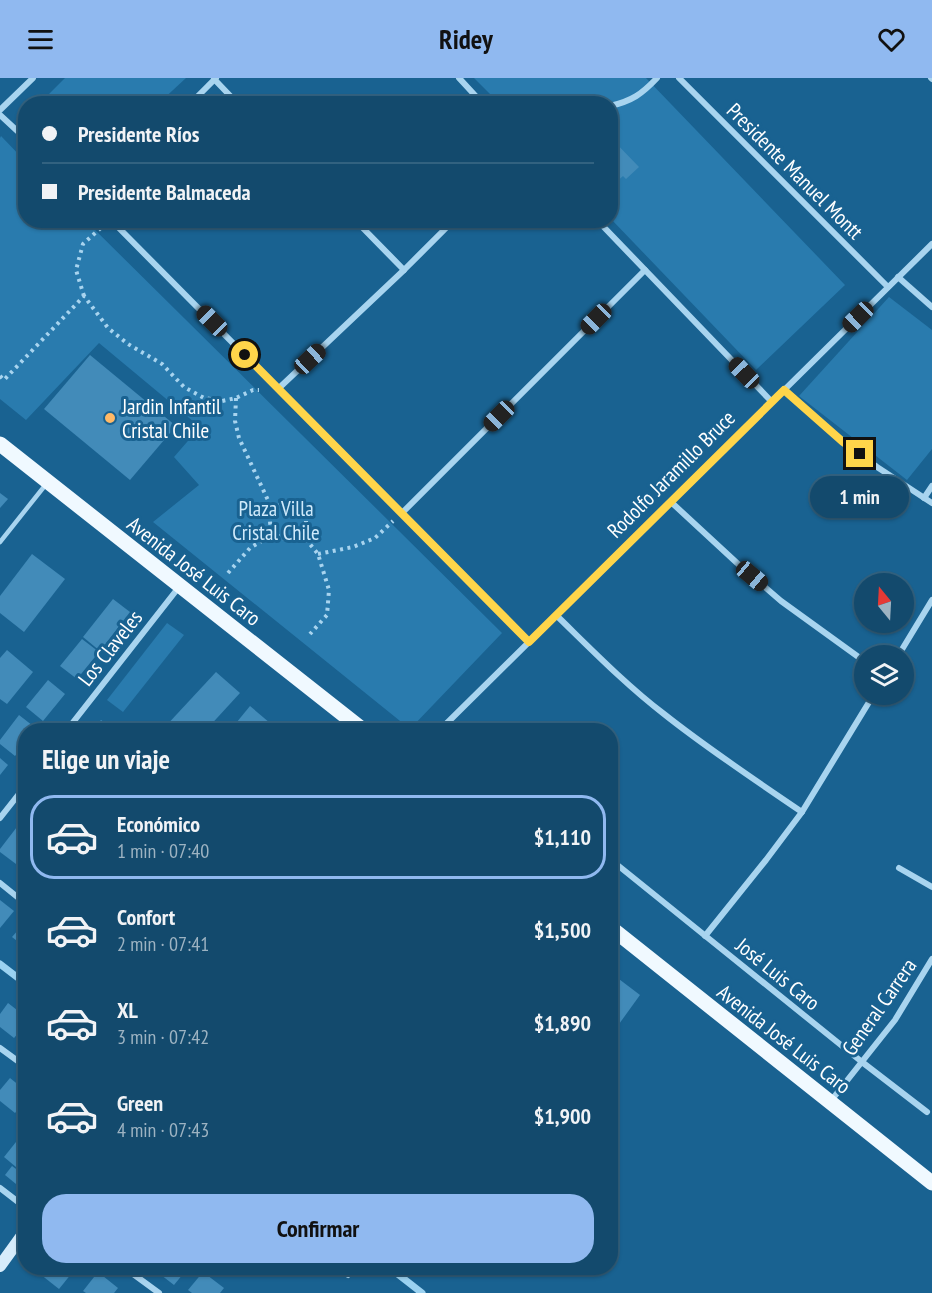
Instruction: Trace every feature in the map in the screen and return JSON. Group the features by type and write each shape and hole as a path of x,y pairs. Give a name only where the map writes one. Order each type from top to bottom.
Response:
{"main road":[{"name":"Avenida José Luis Caro","path":"0,444 354,723"},
{"name":"Avenida José Luis Caro","path":"618,933 932,1183"}],"street":[{"path":"0,110 33,78"},
{"path":"459,78 476,96"},
{"path":"618,104 641,94 657,78"},
{"name":"Presidente Manuel Montt","path":"679,78 888,287"},
{"path":"198,96 215,79 231,96"},
{"path":"0,115 18,132"},
{"path":"118,228 529,642"},
{"path":"363,228 404,270"},
{"path":"278,389 446,228"},
{"path":"605,228 772,402"},
{"name":"Rodolfo Jaramillo Bruce","path":"447,723 932,243"},
{"path":"402,513 645,270"},
{"path":"898,277 932,307"},
{"path":"784,390 843,442 932,503"},
{"path":"924,498 932,486"},
{"path":"671,502 781,601 854,654"},
{"name":"Los Claveles","path":"73,723 180,586"},
{"path":"905,645 932,600"},
{"path":"556,615 616,674 662,713 708,748 802,812"},
{"path":"705,936 802,812 867,705"},
{"path":"0,818 18,795"},
{"name":"José Luis Caro","path":"618,865 927,1112"},
{"path":"898,868 932,887"},
{"path":"0,883 18,898"},
{"name":"General Carrera","path":"830,1102 895,1020 932,959"},
{"path":"0,1048 18,1061"},
{"path":"0,1188 18,1202"},
{"path":"0,1266 18,1241"},
{"path":"135,1275 159,1293"}],"lane":[{"path":"0,542 48,482"}],"path":[{"path":"100,228 82,243 76,270 84,296 108,328 128,344 162,364 184,387 204,398 222,400 236,398 253,390 278,389"},
{"path":"0,376 4,380 84,296"},
{"path":"236,398 235,421 239,438 273,511"},
{"path":"282,504 294,504 299,507 306,523 301,533 285,539 274,533 270,522 273,511 282,504"},
{"path":"318,554 353,547 375,538 402,513"},
{"path":"228,573 250,548 274,533"},
{"path":"301,533 318,554 329,590 327,615 310,634"}],"green space":[{"path":"65,78 186,78 167,96 47,96"},
{"path":"474,78 646,78 845,285 756,370 618,226 618,96 492,96"},
{"name":"Plaza Villa Cristal Chile","path":"1,136 18,154 18,228 93,228 502,633 416,723 403,723 153,522 199,485 174,457 200,427 99,343 26,420 0,399"},
{"path":"889,297 932,330 932,449 907,480 799,396"},
{"path":"167,623 184,635 123,712 107,700"}],"building":[{"path":"618,145 639,167 626,179 623,176 618,180"},
{"name":"Jardin Infantil Cristal Chile","path":"90,355 176,426 130,480 44,409"},
{"path":"0,493 8,499 0,508"},
{"path":"32,554 65,579 24,632 0,613 0,596"},
{"path":"113,599 130,612 100,651 83,637"},
{"path":"82,639 99,652 77,679 60,666"},
{"path":"7,650 33,672 7,704 0,699 0,658"},
{"path":"216,672 240,693 212,723 169,723"},
{"path":"48,680 65,694 43,721 26,707"},
{"path":"250,706 270,723 236,723"},
{"path":"19,715 29,723 18,723 18,752 15,756 0,744 0,740"},
{"path":"0,758 8,765 0,775"},
{"path":"18,826 18,862 16,864 0,852"},
{"path":"0,900 14,911 0,928"},
{"path":"18,930 18,942 12,937"},
{"path":"618,978 640,995 618,1025"},
{"path":"8,1003 18,1011 18,1033 14,1038 0,1027 0,1014"},
{"path":"10,1078 18,1084 18,1109 15,1113 0,1101 0,1090"},
{"path":"18,1140 18,1169 4,1157"},
{"path":"12,1166 18,1170 18,1181 16,1184 5,1175"},
{"path":"41,1275 70,1275 59,1289"},
{"path":"96,1275 102,1275 118,1288 114,1293 86,1293 83,1291"},
{"path":"161,1275 182,1275 174,1285"},
{"path":"200,1275 207,1275 224,1288 220,1293 192,1293 188,1290"}],"waterway":[{"path":"0,964 18,978"},
{"path":"399,1275 422,1293"}],"place":[{"name":"Jardin Infantil Cristal Chile","path":"110,418"}],"route":[{"path":"245,355 529,642 784,390 860,454"}]}
